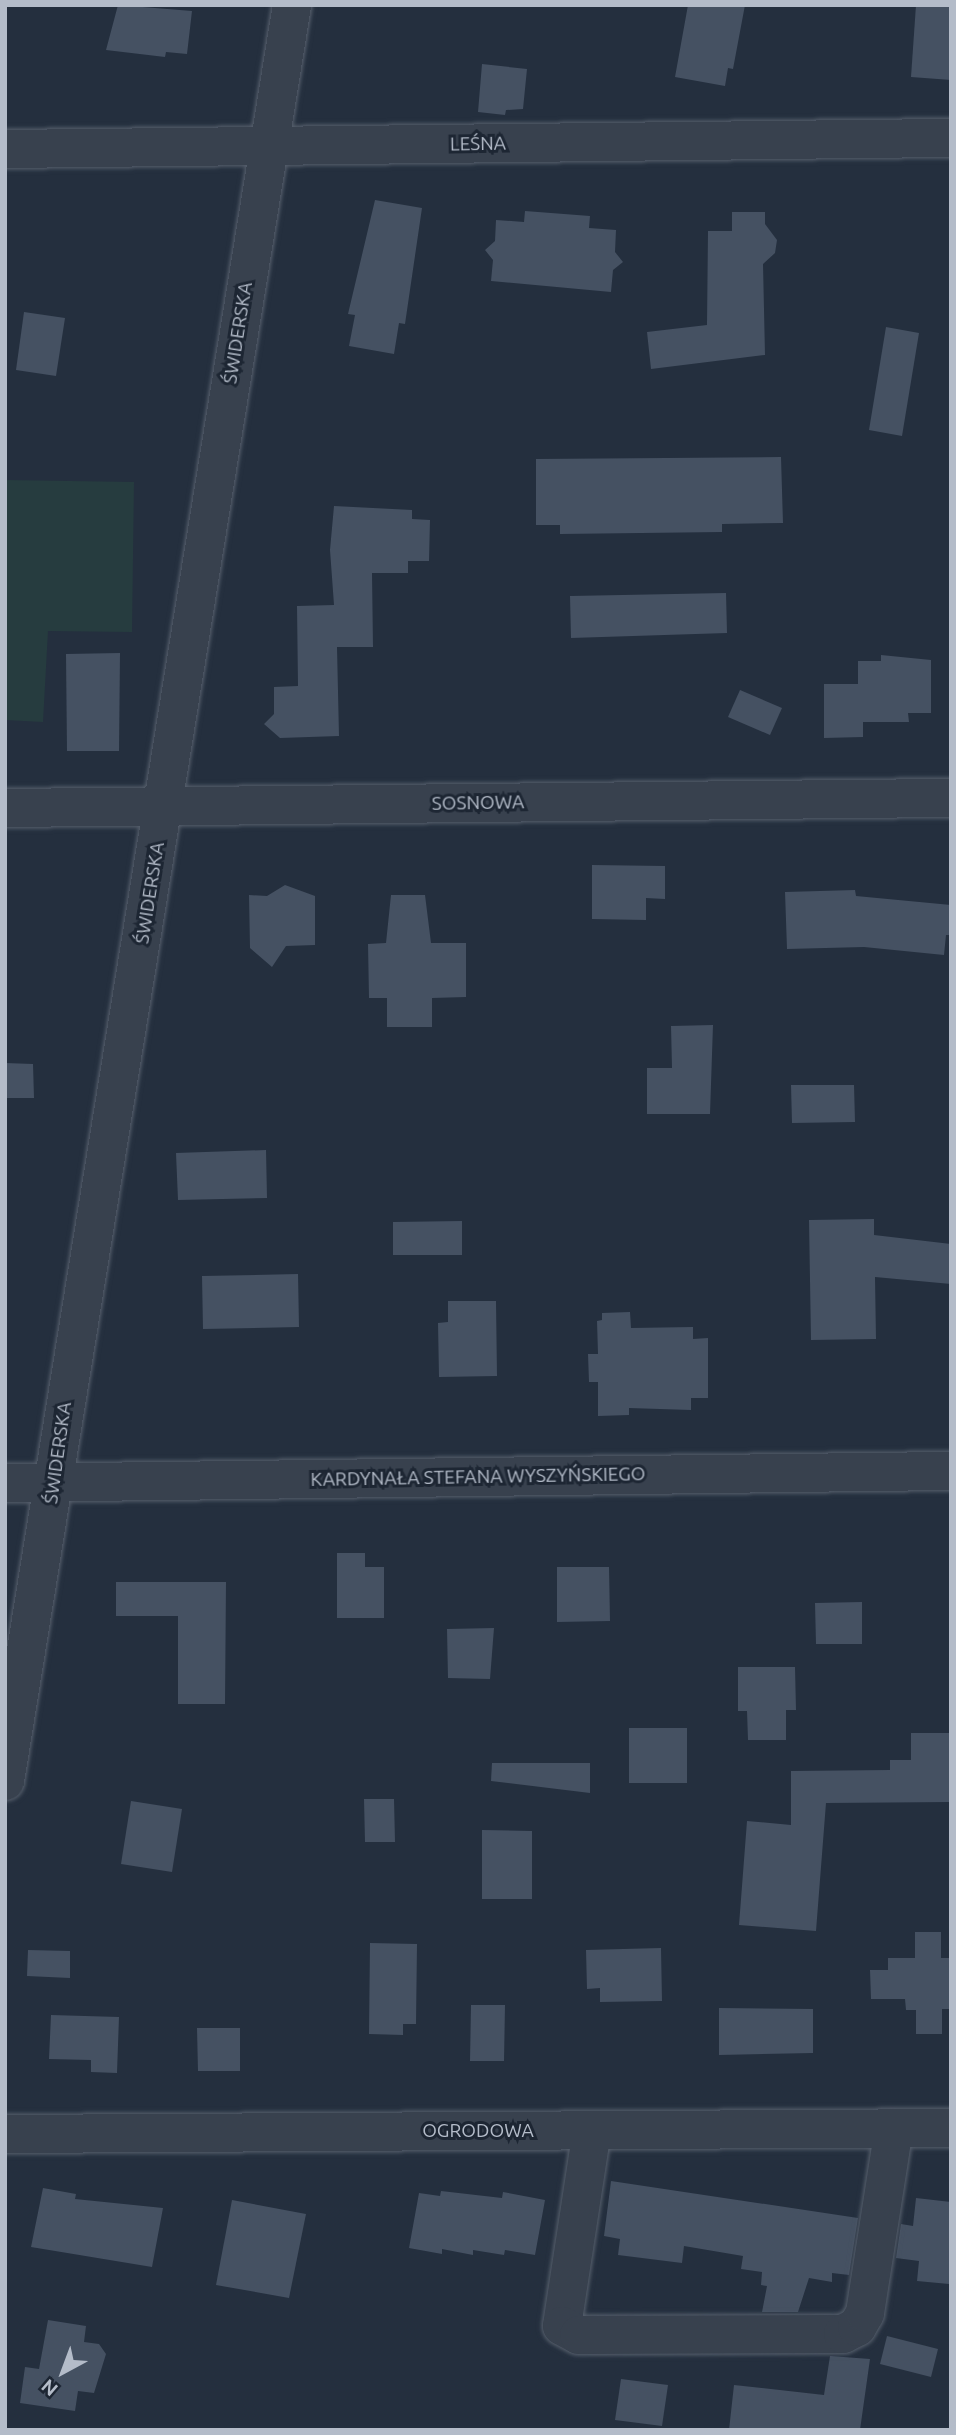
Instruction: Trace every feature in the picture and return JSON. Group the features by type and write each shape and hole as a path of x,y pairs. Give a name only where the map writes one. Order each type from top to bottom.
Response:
{"street":[{"name":"ŚWIDERSKA","path":"5,1781 292,5"},
{"name":"LEŚNA","path":"5,149 951,138"},
{"name":"SOSNOWA","path":"5,808 951,798"},
{"name":"KARDYNAŁA STEFANA WYSZYŃSKIEGO","path":"5,1483 951,1471"},
{"path":"592,2130 562,2326 579,2335 843,2334 857,2327 865,2313 894,2128"},
{"name":"OGRODOWA","path":"5,2134 951,2128"}],"green space":[{"path":"5,480 134,482 132,632 48,631 43,722 5,720"}],"building":[{"path":"118,5 192,11 187,54 166,52 165,57 106,50"},
{"path":"688,5 745,5 733,69 728,68 725,86 675,77"},
{"path":"916,5 951,5 951,80 911,77"},
{"path":"482,64 527,69 523,109 506,110 505,115 478,112"},
{"path":"375,200 422,208 405,324 399,323 394,354 349,346 355,315 348,314"},
{"path":"525,211 590,216 589,228 616,230 615,252 623,262 613,270 611,292 491,281 493,260 485,250 495,241 496,220 524,222"},
{"path":"732,212 765,212 765,224 777,240 775,253 763,264 765,355 651,369 647,332 707,325 708,231 732,231"},
{"path":"24,312 65,318 56,376 16,370"},
{"path":"886,327 919,333 902,436 869,430"},
{"path":"781,457 783,523 722,524 722,532 560,534 560,525 536,525 536,459"},
{"path":"334,506 412,510 412,519 430,520 429,561 408,561 408,573 372,573 373,647 337,647 339,736 280,738 264,724 274,714 274,687 298,686 297,606 334,605 330,550"},
{"path":"726,593 727,633 571,638 570,596"},
{"path":"120,653 119,751 67,751 66,654"},
{"path":"881,655 931,660 931,713 908,713 909,722 863,722 863,737 824,738 824,684 858,684 858,661 881,661"},
{"path":"740,690 782,708 770,735 728,717"},
{"path":"592,865 665,866 665,899 646,898 646,920 592,919"},
{"path":"285,885 315,896 315,945 286,946 272,967 250,948 249,895 267,896"},
{"path":"855,890 856,896 951,905 951,935 946,935 944,955 864,947 787,949 785,892"},
{"path":"391,895 425,895 431,943 466,943 466,997 432,998 432,1027 387,1027 387,998 369,998 368,944 386,943"},
{"path":"713,1025 710,1114 647,1114 647,1068 672,1068 671,1026"},
{"path":"5,1063 33,1064 34,1098 5,1098"},
{"path":"791,1085 854,1085 855,1122 792,1123"},
{"path":"266,1150 267,1198 178,1200 176,1153"},
{"path":"874,1219 874,1235 951,1244 951,1284 875,1277 876,1339 811,1340 809,1220"},
{"path":"462,1221 462,1255 393,1255 393,1222"},
{"path":"298,1274 299,1327 203,1329 202,1276"},
{"path":"448,1301 496,1301 497,1376 439,1377 438,1323 448,1322"},
{"path":"630,1312 631,1328 693,1327 693,1339 708,1338 708,1398 691,1398 691,1410 629,1408 629,1415 598,1416 598,1382 589,1382 588,1354 598,1354 597,1321 602,1320 602,1313"},
{"path":"337,1553 365,1553 365,1567 384,1567 384,1618 337,1618"},
{"path":"557,1567 609,1567 610,1621 557,1622"},
{"path":"116,1582 226,1582 225,1704 178,1704 178,1616 116,1616"},
{"path":"862,1602 862,1644 816,1644 815,1603"},
{"path":"494,1628 490,1679 448,1678 447,1629"},
{"path":"738,1667 795,1667 796,1710 786,1710 786,1740 748,1740 747,1711 738,1711"},
{"path":"629,1728 687,1728 687,1783 629,1783"},
{"path":"911,1733 951,1733 951,1802 826,1803 816,1931 739,1925 747,1821 791,1825 791,1771 890,1770 890,1760 911,1760"},
{"path":"492,1763 590,1763 590,1793 491,1781"},
{"path":"364,1799 394,1799 395,1842 365,1842"},
{"path":"131,1801 182,1809 172,1872 121,1864"},
{"path":"482,1830 532,1831 532,1899 482,1899"},
{"path":"915,1932 941,1932 941,1958 951,1958 951,2009 942,2009 942,2034 916,2034 916,2010 906,2010 905,1999 871,1999 870,1970 888,1970 888,1958 915,1958"},
{"path":"370,1943 417,1944 416,2024 403,2024 403,2035 369,2034"},
{"path":"661,1948 662,2001 600,2002 600,1988 587,1989 586,1950"},
{"path":"28,1950 70,1951 70,1978 27,1976"},
{"path":"471,2005 505,2005 504,2061 470,2061"},
{"path":"719,2008 813,2009 813,2053 719,2055"},
{"path":"51,2015 119,2017 117,2073 91,2072 91,2060 49,2059"},
{"path":"197,2028 240,2028 240,2071 198,2071"},
{"path":"611,2181 858,2218 849,2275 832,2273 832,2282 809,2278 798,2312 762,2312 767,2286 761,2285 762,2272 741,2269 743,2256 684,2246 682,2263 618,2255 620,2239 604,2236"},
{"path":"43,2188 76,2194 75,2199 163,2208 152,2267 31,2247"},
{"path":"441,2191 502,2198 503,2192 545,2200 535,2255 505,2250 504,2255 473,2250 473,2255 442,2249 442,2254 409,2248 419,2193 440,2196"},
{"path":"916,2198 951,2202 949,2284 917,2281 919,2261 896,2258 901,2224 913,2226"},
{"path":"232,2200 306,2214 289,2298 216,2285"},
{"path":"48,2320 86,2326 84,2342 99,2344 106,2354 94,2393 78,2391 75,2411 20,2403 25,2367 39,2369"},
{"path":"887,2336 938,2349 931,2377 880,2364"},
{"path":"830,2356 870,2359 860,2430 729,2430 734,2385 824,2395"},
{"path":"621,2379 668,2385 662,2426 615,2420"}]}
